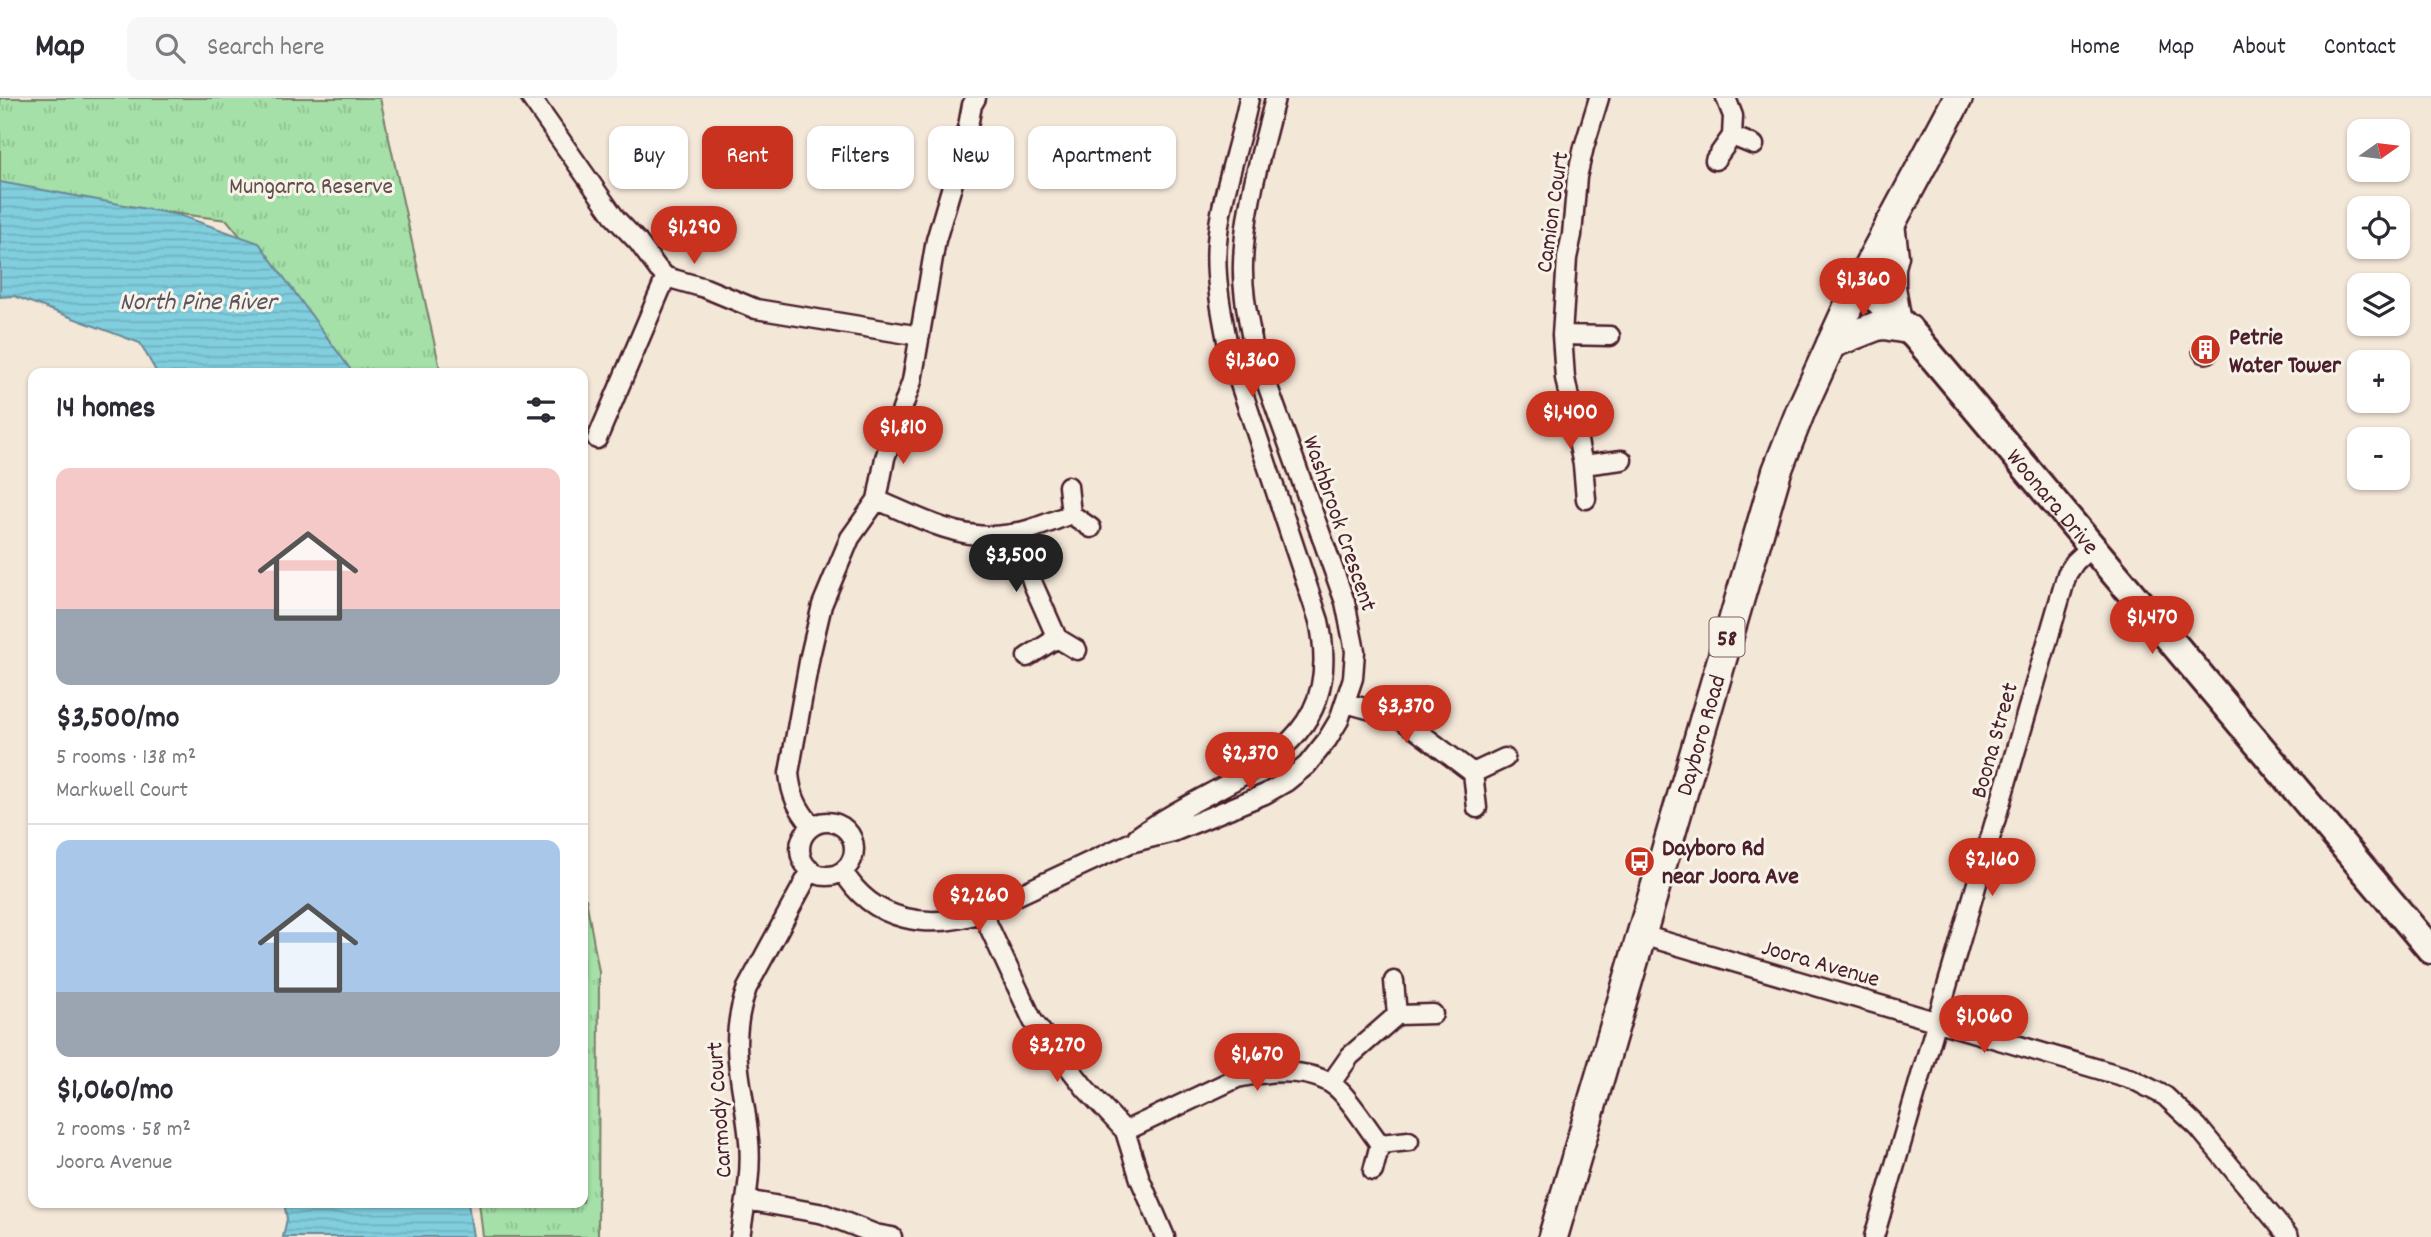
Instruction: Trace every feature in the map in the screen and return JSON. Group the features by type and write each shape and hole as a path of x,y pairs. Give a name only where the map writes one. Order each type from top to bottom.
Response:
{"main road":[{"name":"Dayboro Road","path":"1553,1237 1777,471 1858,285 1958,98"},
{"path":"1831,344 1877,326 1902,323 1891,287 1894,256 1889,224"}],"street":[{"path":"531,98 616,219 666,277 705,288 756,309 920,336"},
{"name":"Washbrook Crescent","path":"1130,843 1164,817 1281,751 1310,718 1324,671 1325,648 1319,621 1228,351 1221,314 1217,243 1224,201 1249,98"},
{"name":"Washbrook Crescent","path":"843,871 859,892 893,914 913,921 959,921 1130,843 1173,832 1265,794 1307,765 1327,740 1346,703 1353,678 1355,651 1352,628 1253,345 1245,305 1242,266 1245,226 1275,98"},
{"name":"Camion Court","path":"1586,499 1583,465 1565,378 1562,335 1567,258 1572,235 1577,177 1599,98"},
{"path":"1715,160 1732,136 1733,116 1726,98"},
{"path":"812,826 796,805 789,773 810,656 822,605 839,562 856,527 877,500 885,458 912,381 936,240 965,142 968,100"},
{"path":"1732,136 1754,145"},
{"path":"597,439 666,277"},
{"name":"Woonara Drive","path":"1858,285 1902,323 2014,452 2431,950"},
{"path":"1562,335 1610,336"},
{"path":"1583,465 1622,460"},
{"path":"1068,486 1071,514 1090,528"},
{"path":"877,500 962,533 992,536 1017,532 1071,514"},
{"path":"1017,532 1033,584 1058,638 1077,650"},
{"name":"Boona Street","path":"1874,1237 2067,574 2091,547"},
{"path":"1027,657 1058,638"},
{"path":"1346,703 1400,718 1473,773 1477,808"},
{"path":"1473,773 1505,758"},
{"path":"830,821 839,824 852,837 853,856 843,871 827,876 811,870 801,856 802,839 812,826 830,821"},
{"name":"Carmody Court","path":"740,1237 746,1200 749,1142 736,1046 740,1008 747,988 811,870"},
{"path":"982,912 1033,1021 1085,1088 1125,1131 1140,1180 1165,1237"},
{"name":"Joora Avenue","path":"1642,935 2132,1079 2165,1096 2198,1127 2289,1237"},
{"path":"1394,981 1397,1015"},
{"path":"1331,1083 1350,1055 1397,1015 1433,1014"},
{"path":"1125,1131 1237,1078 1254,1074 1293,1074 1331,1083 1341,1092 1380,1144"},
{"path":"1380,1144 1409,1140"},
{"path":"1373,1171 1380,1144"},
{"path":"746,1200 824,1214 875,1234 892,1237"}],"green space":[{"name":"Mungarra Reserve","path":"0,98 380,98 440,368 342,368 319,333 227,220 0,191"},
{"path":"588,910 599,972 598,1237 483,1237 480,1208 588,1208"}],"water":[{"name":"North Pine River","path":"0,182 179,215 259,243 349,368 154,368 140,343 14,296 0,297"},
{"path":"285,1208 469,1208 473,1237 283,1237 287,1219"}],"building":[{"name":"Petrie Water Tower","path":"2206,336 2216,340 2220,350 2216,360 2206,364 2196,360 2192,350 2196,340"}],"place":[{"name":"Petrie Water Tower","path":"2206,350"},
{"name":"Dayboro Rd near Joora Ave","path":"1639,861"}]}
